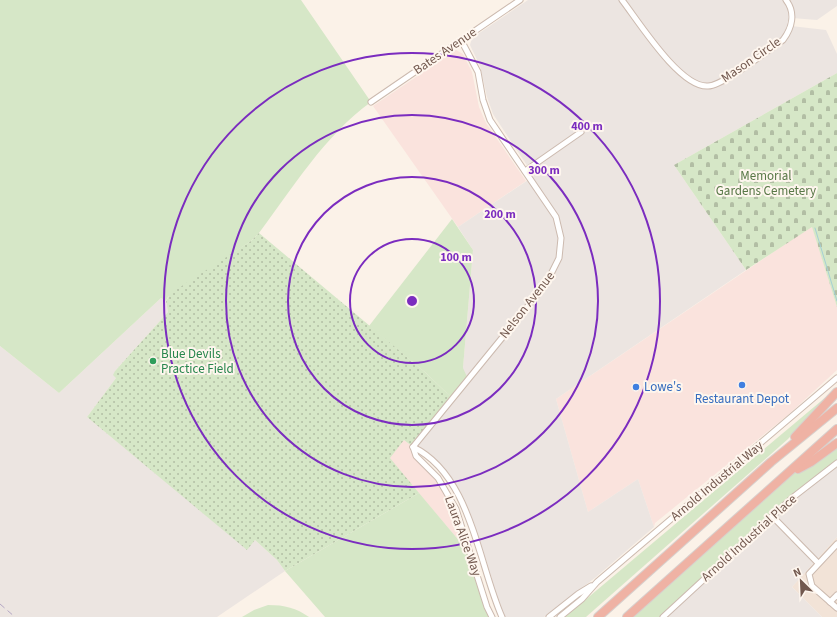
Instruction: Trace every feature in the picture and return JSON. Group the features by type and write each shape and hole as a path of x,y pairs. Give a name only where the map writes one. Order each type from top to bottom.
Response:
{"highway":[{"path":"771,462 837,392"},
{"path":"598,617 771,462 837,408"},
{"path":"627,617 837,429"},
{"path":"788,473 811,462 837,443"}],"street":[{"name":"Bates Avenue","path":"371,102 520,0"},
{"name":"Mason Circle","path":"622,0 676,71 695,85 708,86 720,82 783,40 789,32 792,23 790,6 786,0"},
{"name":"Nelson Avenue","path":"413,447 540,292 556,267 561,244 556,217 490,120 483,100 478,72 461,40"},
{"path":"526,171 580,132"},
{"name":"Arnold Industrial Way","path":"550,617 578,594 597,582 837,378"},
{"name":"Laura Alice Way","path":"413,447 416,456 438,478 454,504 487,607 492,617"},
{"name":"Laura Alice Way","path":"413,447 421,451 433,461 450,481 462,500 484,570 502,617"},
{"name":"Arnold Industrial Place","path":"663,617 772,516 837,463"},
{"path":"772,516 818,563"},
{"path":"837,544 809,574 810,583 837,608"},
{"name":"Arnold Industrial Way","path":"560,617 582,599 597,582"},
{"path":"830,602 837,595"}],"shaded area":[{"path":"528,0 837,0 837,6 817,20 792,18 791,26 826,30 837,54 837,73 674,165 746,270 556,399 588,512 638,479 654,527 596,577 544,617 504,617 496,598 491,576 484,570 462,500 433,461 413,447 463,368 473,250 458,227 534,176 493,114 487,97 480,66 470,45 472,38"},
{"path":"456,50 463,54 472,72 479,107 486,123 526,181 458,227 373,106"},
{"path":"812,226 837,307 837,370 788,415 655,523 654,527 638,479 588,512 556,399"},
{"path":"161,298 166,301 168,312 115,371 116,378 87,417 247,549 255,540 277,560 285,571 217,617 0,617 0,346 59,393"},
{"path":"404,440 413,447 416,456 446,489 467,541 461,543 389,458"},
{"path":"837,463 837,537 792,587 822,617 663,617 739,547"},
{"path":"837,537 837,617 822,617 792,587"}],"green space":[{"path":"0,0 301,0 371,102 338,130 310,163 259,233 251,241 168,297 166,301 161,298 59,393 0,346"},
{"name":"Memorial Gardens Cemetery","path":"837,73 837,307 812,227 746,270 674,165"},
{"path":"452,219 473,250 463,368 468,379 453,399 426,373 369,326"},
{"path":"259,233 426,373 453,399 413,447 404,440 390,458 419,493 285,571 277,560 255,540 247,550 87,417 116,378 113,375 115,371 168,312 166,301 171,293 251,241"},
{"path":"833,391 788,439 586,617 565,617"},
{"path":"837,443 837,463 807,486 663,617 626,617 788,473"},
{"path":"419,493 461,543 467,541 492,617 325,617 285,571"},
{"path":"268,605 290,608 300,611 309,617 242,617 254,610"}],"waterway":[{"path":"815,228 837,301"}],"railway":[{"path":"0,604 15,617"}],"place":[{"name":"Blue Devils Practice Field","path":"153,361"},
{"name":"Restaurant Depot","path":"742,385"},
{"name":"Lowe's","path":"636,387"}]}
